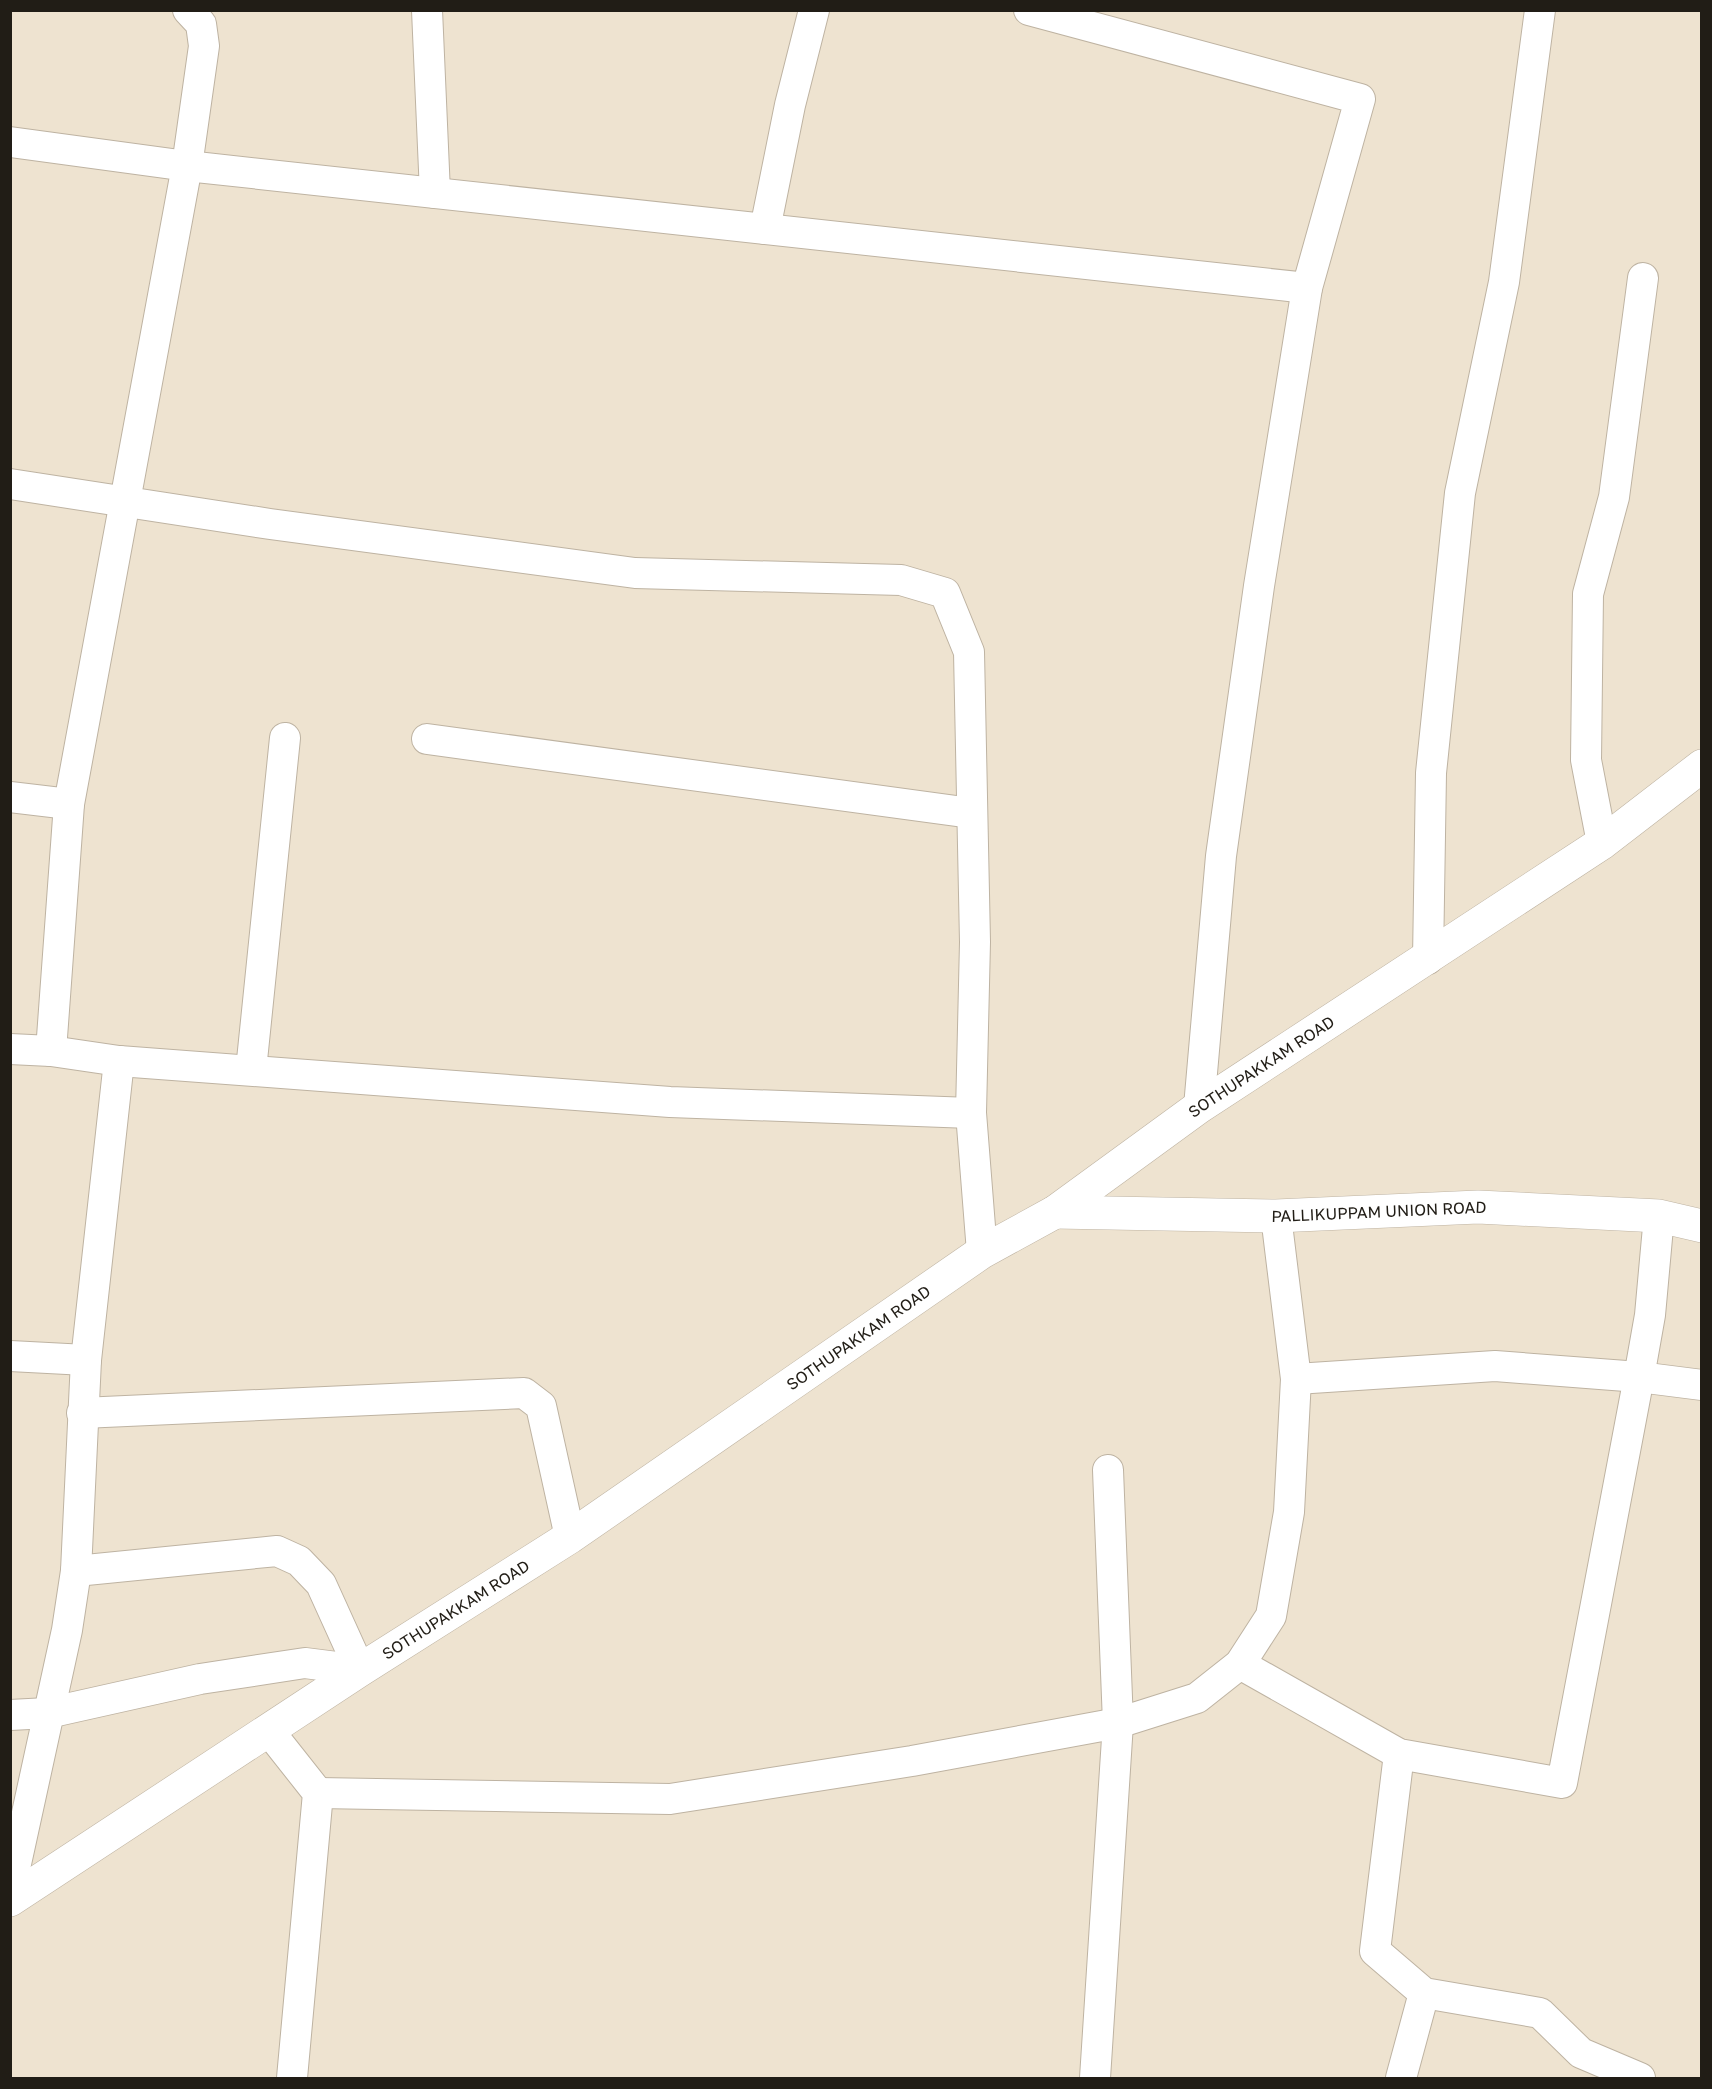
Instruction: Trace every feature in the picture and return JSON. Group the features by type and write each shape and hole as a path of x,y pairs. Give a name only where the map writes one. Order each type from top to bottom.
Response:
{"street":[{"path":"51,1051 69,804 188,166 204,46 201,24 188,10"},
{"path":"427,10 435,193"},
{"path":"765,229 790,105 814,10"},
{"path":"1029,10 1360,99 1307,288 1259,586 1221,856 1199,1107"},
{"path":"1428,959 1431,773 1460,493 1504,282 1540,10"},
{"path":"10,142 188,166 1307,288"},
{"path":"1602,843 1586,760 1588,594 1614,497 1643,278"},
{"path":"10,484 126,500 270,524 635,573 901,580 945,593 969,652 973,737 971,813 975,942 971,1113 982,1252"},
{"path":"251,1070 285,738"},
{"path":"427,739 971,813"},
{"name":"SOTHUPAKKAM ROAD","path":"10,1900 360,1670 570,1537 982,1252 1055,1212 1199,1107 1602,843 1701,766"},
{"path":"10,797 69,804"},
{"path":"10,1049 51,1051 119,1061 670,1102 971,1113"},
{"path":"10,1891 67,1630 76,1571 86,1360 119,1061"},
{"name":"PALLIKUPPAM UNION ROAD","path":"1055,1212 1275,1216 1478,1207 1659,1216 1701,1226"},
{"path":"318,1793 670,1799 912,1761 1118,1723 1197,1698 1240,1664 1271,1616 1289,1512 1296,1379 1275,1216"},
{"path":"1240,1664 1399,1754 1562,1783 1650,1315 1659,1216"},
{"path":"10,1356 86,1360"},
{"path":"1296,1379 1495,1366 1639,1377 1701,1386"},
{"path":"82,1413 524,1393 541,1406 570,1537"},
{"path":"1095,2079 1118,1723 1108,1470"},
{"path":"76,1571 277,1551 299,1561 321,1584 360,1670"},
{"path":"10,1715 48,1713 200,1679 305,1663 360,1670"},
{"path":"269,1731 318,1793 292,2079"},
{"path":"1399,1754 1375,1951 1424,1993 1540,2013 1581,2053 1640,2079"},
{"path":"1401,2079 1424,1993"}]}
